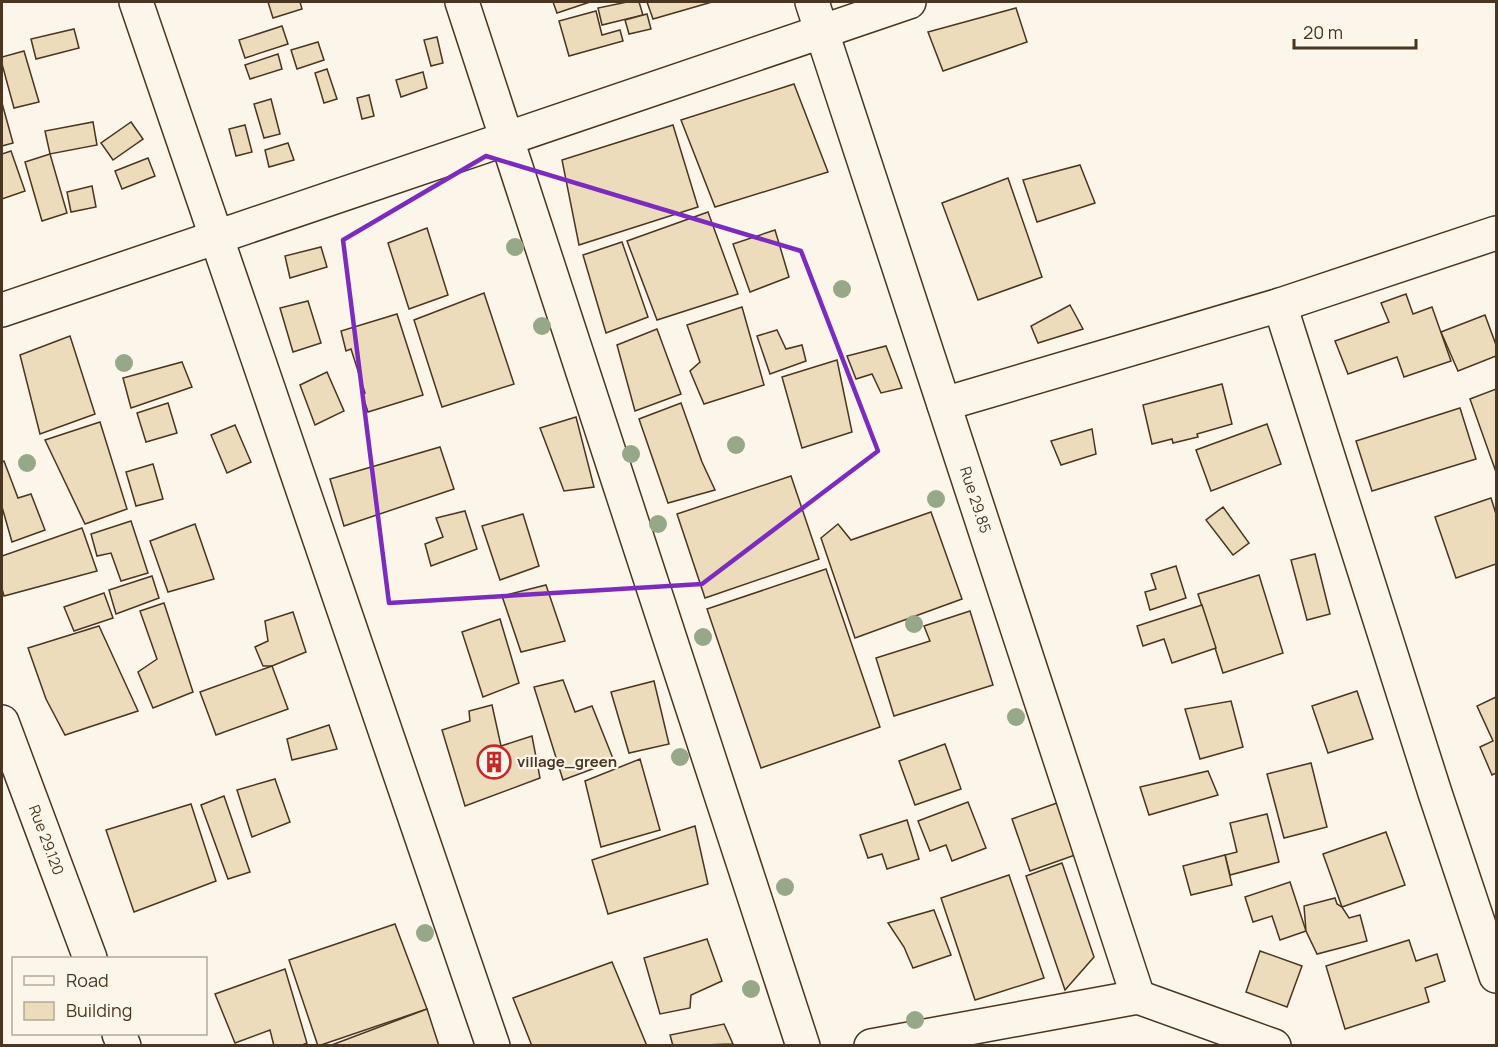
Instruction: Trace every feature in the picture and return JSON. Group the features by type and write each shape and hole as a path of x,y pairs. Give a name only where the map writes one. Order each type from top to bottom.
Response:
{"street":[{"path":"136,2 493,1046"},
{"path":"462,2 803,1046"},
{"path":"2,310 506,138 817,16 909,2"},
{"name":"Rue 29.85","path":"817,16 1138,997"},
{"path":"944,404 1280,305 1497,233"},
{"path":"1280,305 1435,794 1497,976"},
{"name":"Rue 29.120","path":"2,722 7,756 90,957"},
{"path":"871,1046 1138,997 1274,1046"}],"highlighted area":[{"path":"486,156 801,251 878,451 702,584 389,603 343,240"}],"building":[{"path":"268,2 300,2 302,9 273,18"},
{"path":"553,2 590,2 557,13"},
{"path":"639,2 643,15 602,25 598,8"},
{"path":"647,2 712,2 653,19"},
{"path":"1016,8 1027,42 943,71 928,32"},
{"path":"596,11 602,35 620,30 623,41 569,56 559,21"},
{"path":"647,14 651,29 629,34 625,20"},
{"path":"282,26 288,44 245,58 239,40"},
{"path":"74,29 79,48 36,59 31,39"},
{"path":"437,37 443,63 431,66 424,40"},
{"path":"318,42 324,60 297,69 291,50"},
{"path":"24,51 39,102 14,108 2,57"},
{"path":"278,54 282,69 250,79 245,65"},
{"path":"327,69 337,99 324,103 315,73"},
{"path":"423,72 427,88 401,97 396,80"},
{"path":"794,84 828,172 715,207 681,120"},
{"path":"369,95 374,116 362,119 357,98"},
{"path":"271,99 280,134 264,138 254,104"},
{"path":"2,103 13,143 2,146"},
{"path":"93,122 97,145 50,154 45,131"},
{"path":"131,122 143,139 113,160 101,143"},
{"path":"245,125 252,152 236,156 229,129"},
{"path":"673,125 698,207 579,245 562,160"},
{"path":"288,143 294,160 269,167 265,150"},
{"path":"11,151 25,191 2,199 2,154"},
{"path":"50,154 67,213 42,221 25,162"},
{"path":"148,158 155,176 122,189 115,171"},
{"path":"1080,165 1095,203 1037,222 1023,180"},
{"path":"1008,178 1042,277 978,300 942,203"},
{"path":"92,186 96,207 71,212 67,192"},
{"path":"708,212 738,294 657,320 627,241"},
{"path":"427,228 448,295 409,309 388,243"},
{"path":"775,230 789,277 750,292 733,244"},
{"path":"622,242 648,317 606,333 583,255"},
{"path":"321,247 327,267 290,278 285,256"},
{"path":"484,293 514,384 442,407 414,320"},
{"path":"1406,294 1413,314 1432,307 1451,361 1404,377 1397,357 1348,374 1335,341 1389,322 1381,303"},
{"path":"308,301 321,343 293,352 280,308"},
{"path":"1070,305 1083,329 1038,343 1031,326"},
{"path":"742,307 764,385 704,404 690,371 700,362 687,325"},
{"path":"397,314 423,395 368,412 362,394 365,393 351,349 346,351 341,331"},
{"path":"1485,315 1496,345 1496,356 1458,371 1441,332"},
{"path":"657,329 681,394 635,411 617,345"},
{"path":"777,330 786,349 802,345 806,361 770,374 757,336"},
{"path":"70,336 95,414 40,434 20,355"},
{"path":"886,346 902,388 881,393 872,374 856,379 847,356"},
{"path":"837,360 852,432 802,448 782,377"},
{"path":"182,362 192,387 131,408 123,378"},
{"path":"327,372 344,411 315,425 300,385"},
{"path":"1222,384 1232,424 1197,434 1198,437 1173,443 1172,439 1152,444 1143,405"},
{"path":"1496,389 1496,472 1470,399"},
{"path":"168,403 177,433 146,442 137,413"},
{"path":"681,403 702,462 715,490 668,503 639,419"},
{"path":"1460,408 1476,459 1372,491 1356,441"},
{"path":"576,417 594,487 564,491 540,428"},
{"path":"100,422 127,509 85,524 45,440"},
{"path":"1267,424 1281,464 1211,491 1196,450"},
{"path":"235,425 251,462 227,473 211,435"},
{"path":"1092,429 1096,454 1061,465 1051,441"},
{"path":"440,447 454,489 344,526 330,479"},
{"path":"4,461 18,498 31,494 45,530 12,542 2,507 2,462"},
{"path":"153,464 163,499 136,506 126,472"},
{"path":"791,476 819,559 705,598 677,514"},
{"path":"1491,498 1496,514 1496,564 1456,578 1435,517"},
{"path":"1223,507 1249,543 1233,555 1206,520"},
{"path":"465,511 477,549 431,566 425,544 443,537 436,518"},
{"path":"931,512 962,599 855,638 821,538 838,524 851,540"},
{"path":"523,514 539,566 500,580 482,526"},
{"path":"131,521 148,573 121,581 111,553 97,556 91,534"},
{"path":"195,524 214,579 168,592 150,541"},
{"path":"82,528 97,571 4,596 2,556"},
{"path":"1315,554 1330,614 1307,620 1291,560"},
{"path":"1176,566 1186,598 1150,610 1145,592 1156,589 1151,574"},
{"path":"826,569 880,727 761,768 707,609"},
{"path":"1259,575 1283,653 1223,673 1198,594"},
{"path":"152,576 159,598 116,614 109,590"},
{"path":"546,585 565,641 521,652 502,596"},
{"path":"104,593 113,618 74,631 64,607"},
{"path":"164,603 193,692 153,708 138,672 157,659 140,611"},
{"path":"1202,605 1216,648 1172,663 1164,639 1143,646 1137,626"},
{"path":"970,611 993,685 894,716 876,658 930,641 924,626"},
{"path":"293,612 306,652 272,666 263,666 255,647 268,641 265,621"},
{"path":"500,619 519,683 483,697 462,632"},
{"path":"99,626 138,711 65,735 46,699 28,648"},
{"path":"272,666 288,709 216,735 200,692"},
{"path":"563,680 575,712 592,706 614,761 563,780 534,687"},
{"path":"654,681 669,744 629,753 611,692"},
{"path":"1357,691 1373,739 1328,753 1312,706"},
{"path":"1496,697 1496,773 1492,775 1480,747 1493,741 1477,706"},
{"path":"1231,701 1243,747 1200,759 1185,709"},
{"name":"village_green","path":"492,705 501,746 532,736 540,778 465,806 442,730 470,721 469,711"},
{"path":"329,725 337,749 292,760 287,739"},
{"path":"945,744 961,789 915,805 899,761"},
{"path":"640,759 660,830 601,847 585,781"},
{"path":"1311,763 1327,827 1284,838 1267,774"},
{"path":"1208,771 1218,795 1149,815 1140,787"},
{"path":"275,779 290,822 252,837 237,790"},
{"path":"224,796 250,872 228,879 201,805"},
{"path":"968,802 986,848 952,861 946,845 930,851 918,821"},
{"path":"1057,803 1075,855 1030,871 1012,819"},
{"path":"191,804 216,881 134,912 106,830"},
{"path":"1267,814 1279,862 1230,875 1225,855 1237,852 1230,823"},
{"path":"907,820 919,859 887,869 882,854 868,858 860,835"},
{"path":"695,826 708,884 608,914 592,860"},
{"path":"1386,832 1405,885 1342,907 1323,854"},
{"path":"1225,855 1232,885 1191,895 1183,866"},
{"path":"1062,863 1094,957 1065,990 1026,876"},
{"path":"1009,875 1044,978 975,1000 941,898"},
{"path":"1290,882 1306,931 1280,940 1272,916 1253,922 1245,897"},
{"path":"1335,898 1337,904 1342,907 1349,918 1360,915 1367,941 1317,954 1306,931 1304,906"},
{"path":"934,910 951,955 913,968 904,947 888,923"},
{"path":"395,924 427,1009 318,1046 289,960"},
{"path":"707,939 722,981 691,995 690,1008 660,1014 644,958"},
{"path":"1409,940 1416,961 1437,954 1445,981 1425,988 1429,1002 1345,1029 1326,966"},
{"path":"1260,951 1302,966 1287,1007 1246,992"},
{"path":"612,962 647,1046 532,1046 513,998"},
{"path":"285,969 307,1043 300,1046 274,1046 270,1030 235,1043 215,994"},
{"path":"427,1009 439,1046 329,1046"},
{"path":"724,1024 733,1044 673,1046 670,1035"}],"place":[{"name":"village_green","path":"494,762"}]}
